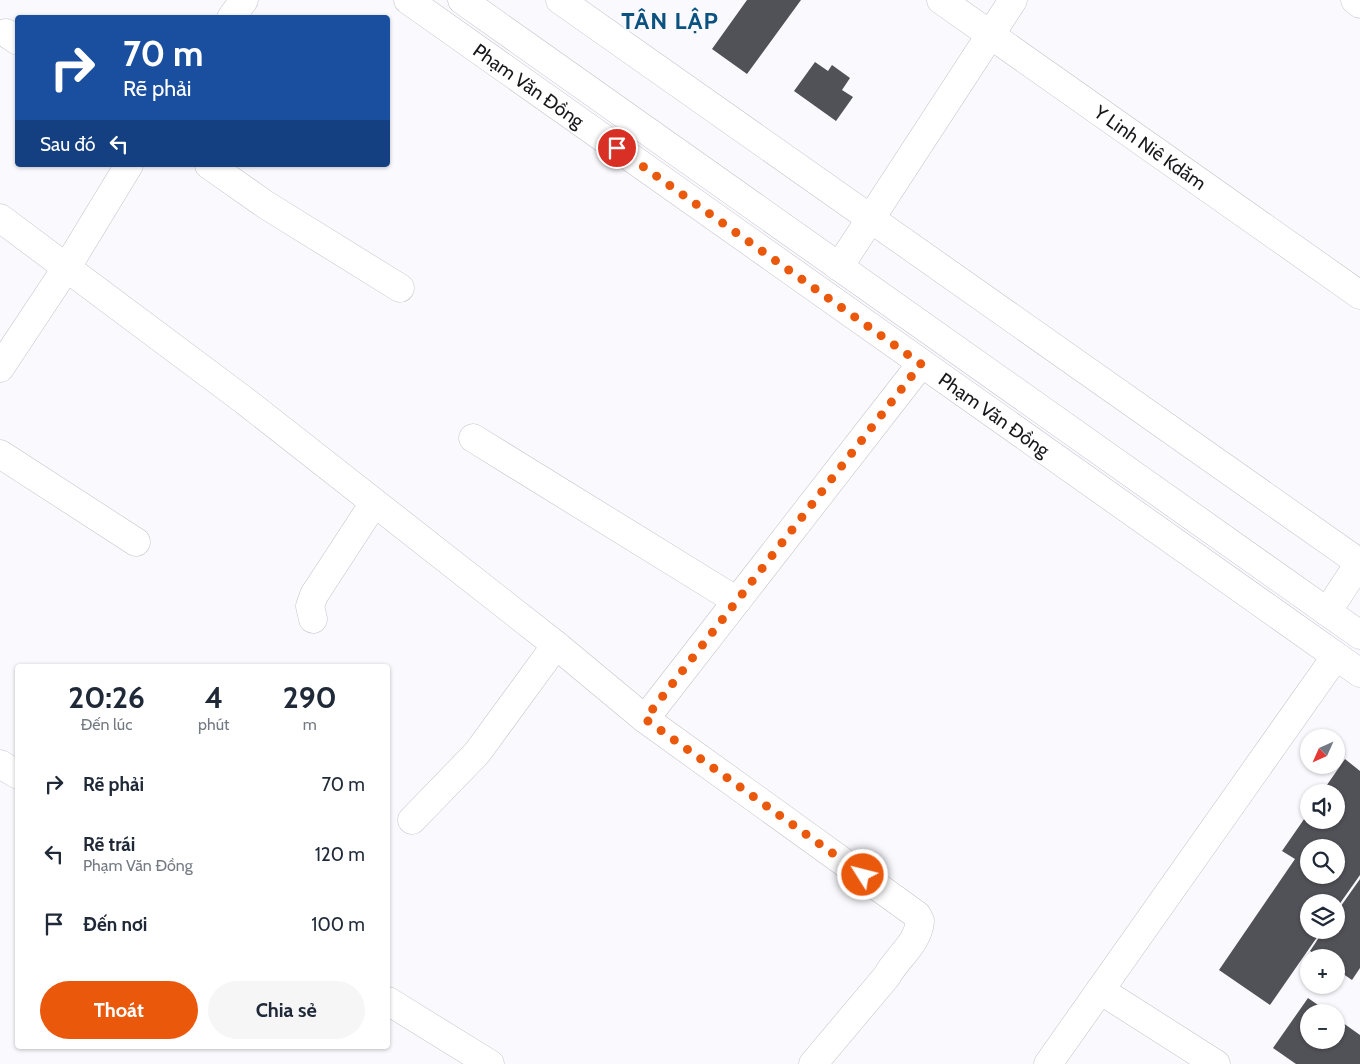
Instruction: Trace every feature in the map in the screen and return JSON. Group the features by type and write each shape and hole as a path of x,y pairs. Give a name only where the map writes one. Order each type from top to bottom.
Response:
{"street":[{"path":"233,15 244,0"},
{"name":"Phạm Văn Đồng","path":"408,0 1360,673"},
{"name":"Phạm Văn Đồng","path":"462,0 1360,635"},
{"path":"560,0 1360,562 1327,612"},
{"name":"Y Linh Niê Kdăm","path":"941,0 1360,295"},
{"path":"840,267 1013,0"},
{"path":"1355,0 1360,4"},
{"path":"0,368 67,267 128,167"},
{"path":"212,167 266,205 400,288"},
{"path":"0,218 245,400 374,504 556,645 645,719 910,909 920,921 919,929 910,946 894,962 887,976 813,1064"},
{"path":"645,719 921,364"},
{"path":"473,438 737,601"},
{"path":"0,454 136,542"},
{"path":"313,619 310,606 314,595 374,504"},
{"path":"412,820 477,753 556,645"},
{"path":"1048,1064 1336,656"},
{"path":"0,764 15,773"},
{"path":"1100,990 1216,1064"},
{"path":"390,1002 490,1064"}],"building":[{"path":"747,0 801,0 747,74 712,49"},
{"path":"815,62 828,71 832,65 850,78 842,90 853,97 836,121 794,91"},
{"path":"1345,759 1360,771 1360,875 1345,896 1345,894 1300,894 1300,939 1316,939 1309,949 1300,949 1300,962 1270,1005 1219,970 1295,859 1282,851 1300,825 1300,829 1345,829 1345,784 1328,784 1335,774 1345,774"},
{"path":"1360,879 1360,968 1352,980 1345,975 1345,949 1311,949 1318,939 1345,939 1345,900"},
{"path":"1308,998 1317,1004 1304,1004"},
{"path":"1300,1009 1300,1049 1345,1049 1345,1024 1360,1035 1360,1064 1296,1064 1273,1048"}],"district":[{"name":"TÂN LẬP","path":"670,21"}],"route":[{"path":"617,148 921,364 645,719 863,875"}]}
